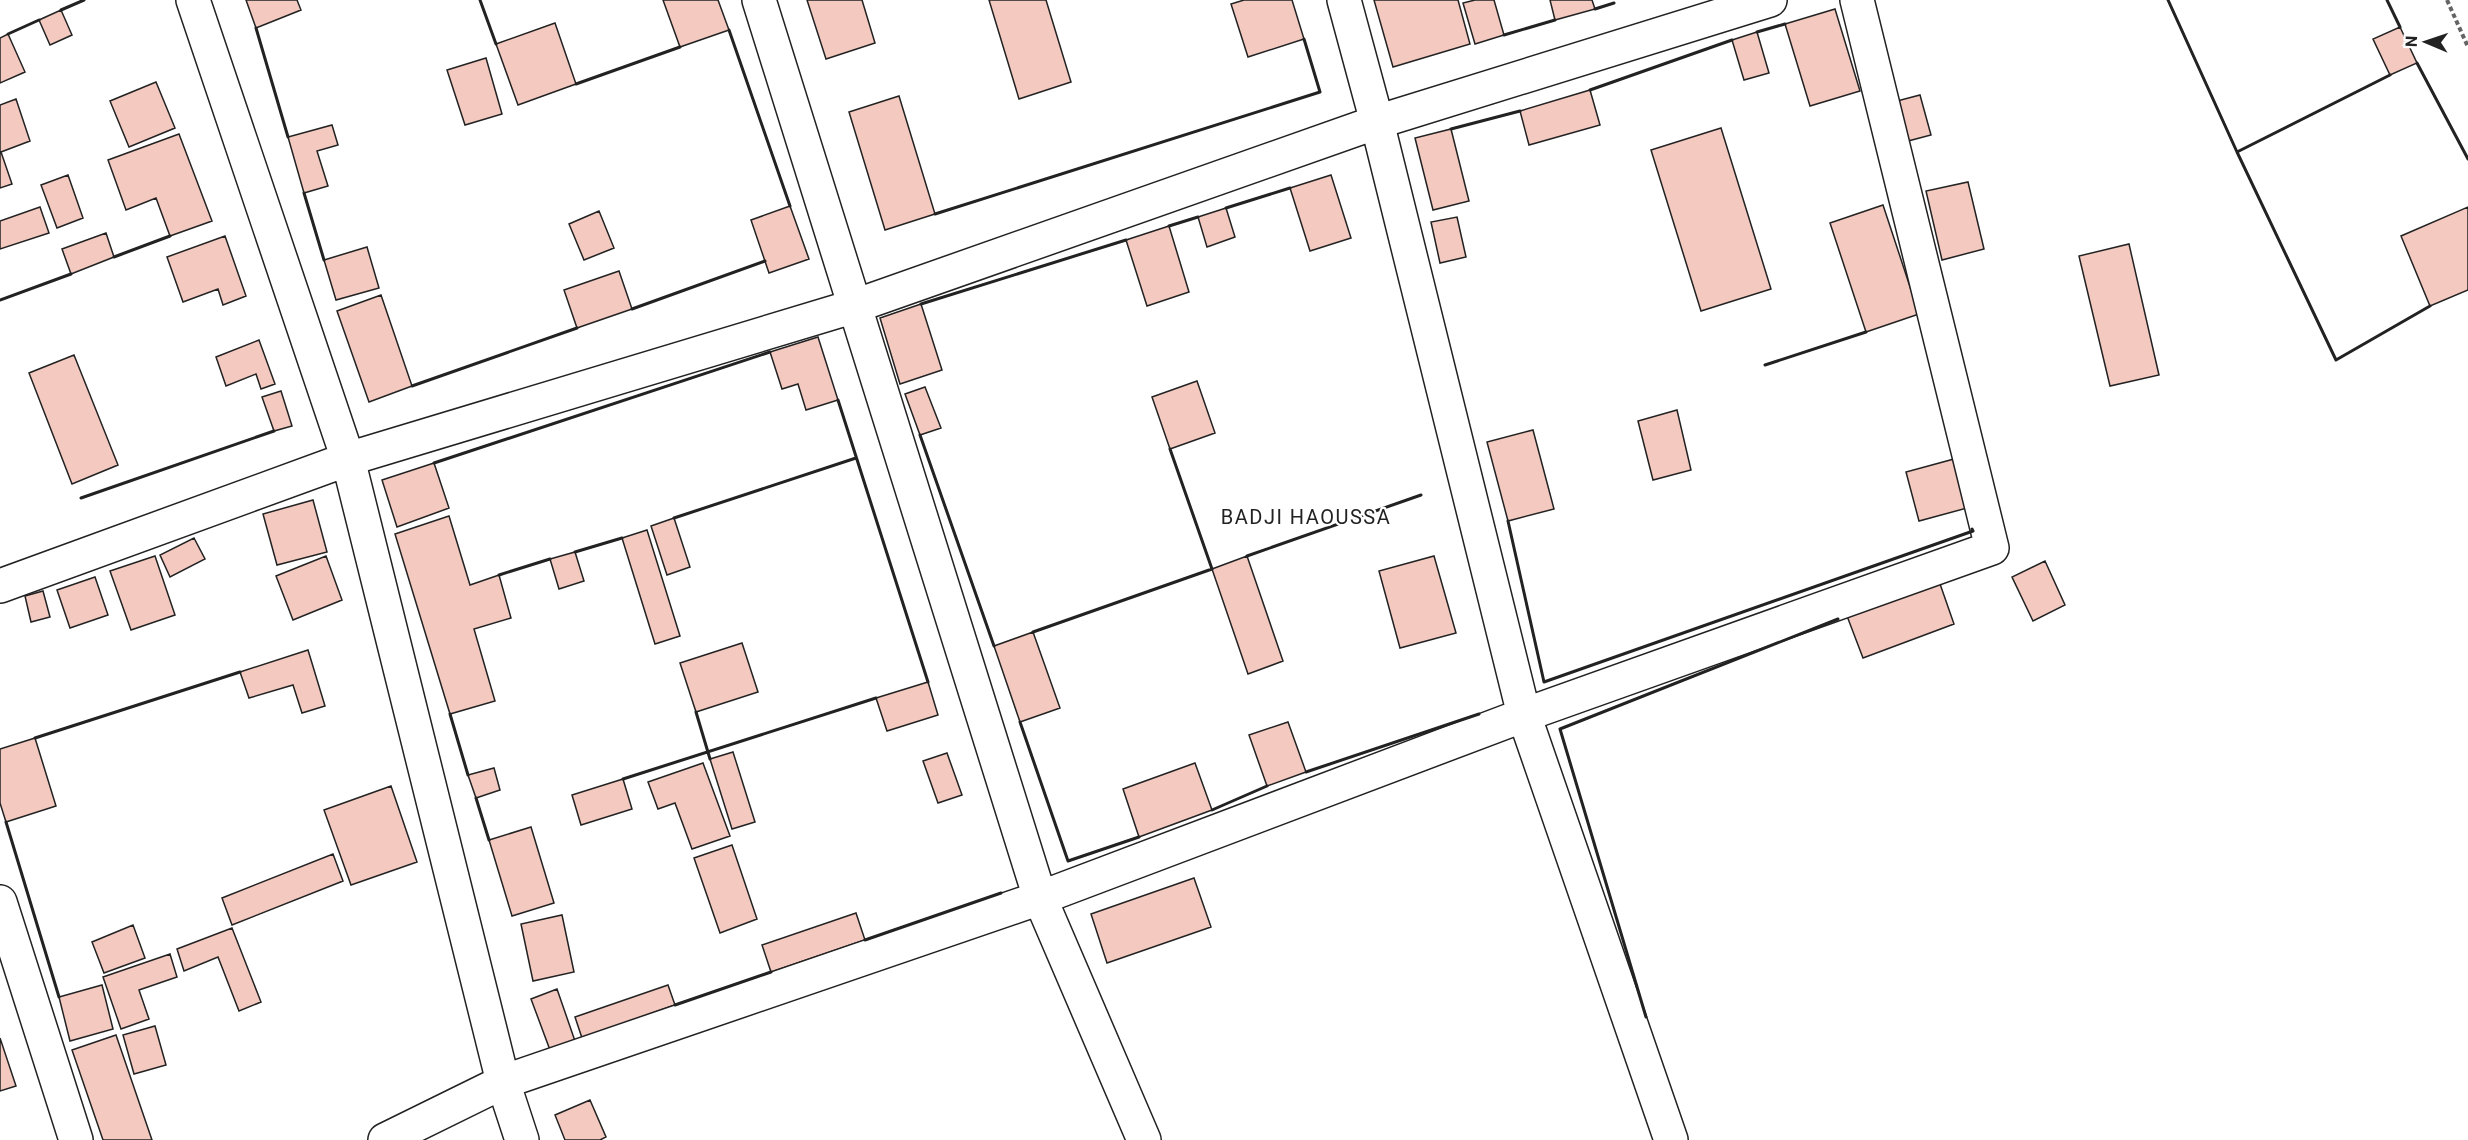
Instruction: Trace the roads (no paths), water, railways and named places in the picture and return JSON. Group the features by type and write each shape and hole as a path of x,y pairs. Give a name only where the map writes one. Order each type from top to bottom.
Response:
{"street":[{"path":"193,0 348,459 502,1082 522,1140"},
{"path":"759,0 1040,898 1144,1140"},
{"path":"1344,0 1377,122 1524,715 1671,1140"},
{"path":"0,586 348,459 855,306 1377,122 1770,0"},
{"path":"385,1140 502,1082 1040,898 1524,715 1992,548 1857,0"},
{"path":"0,902 76,1140"}],"district":[{"name":"BADJI HAOUSSA","path":"1306,517"}]}
